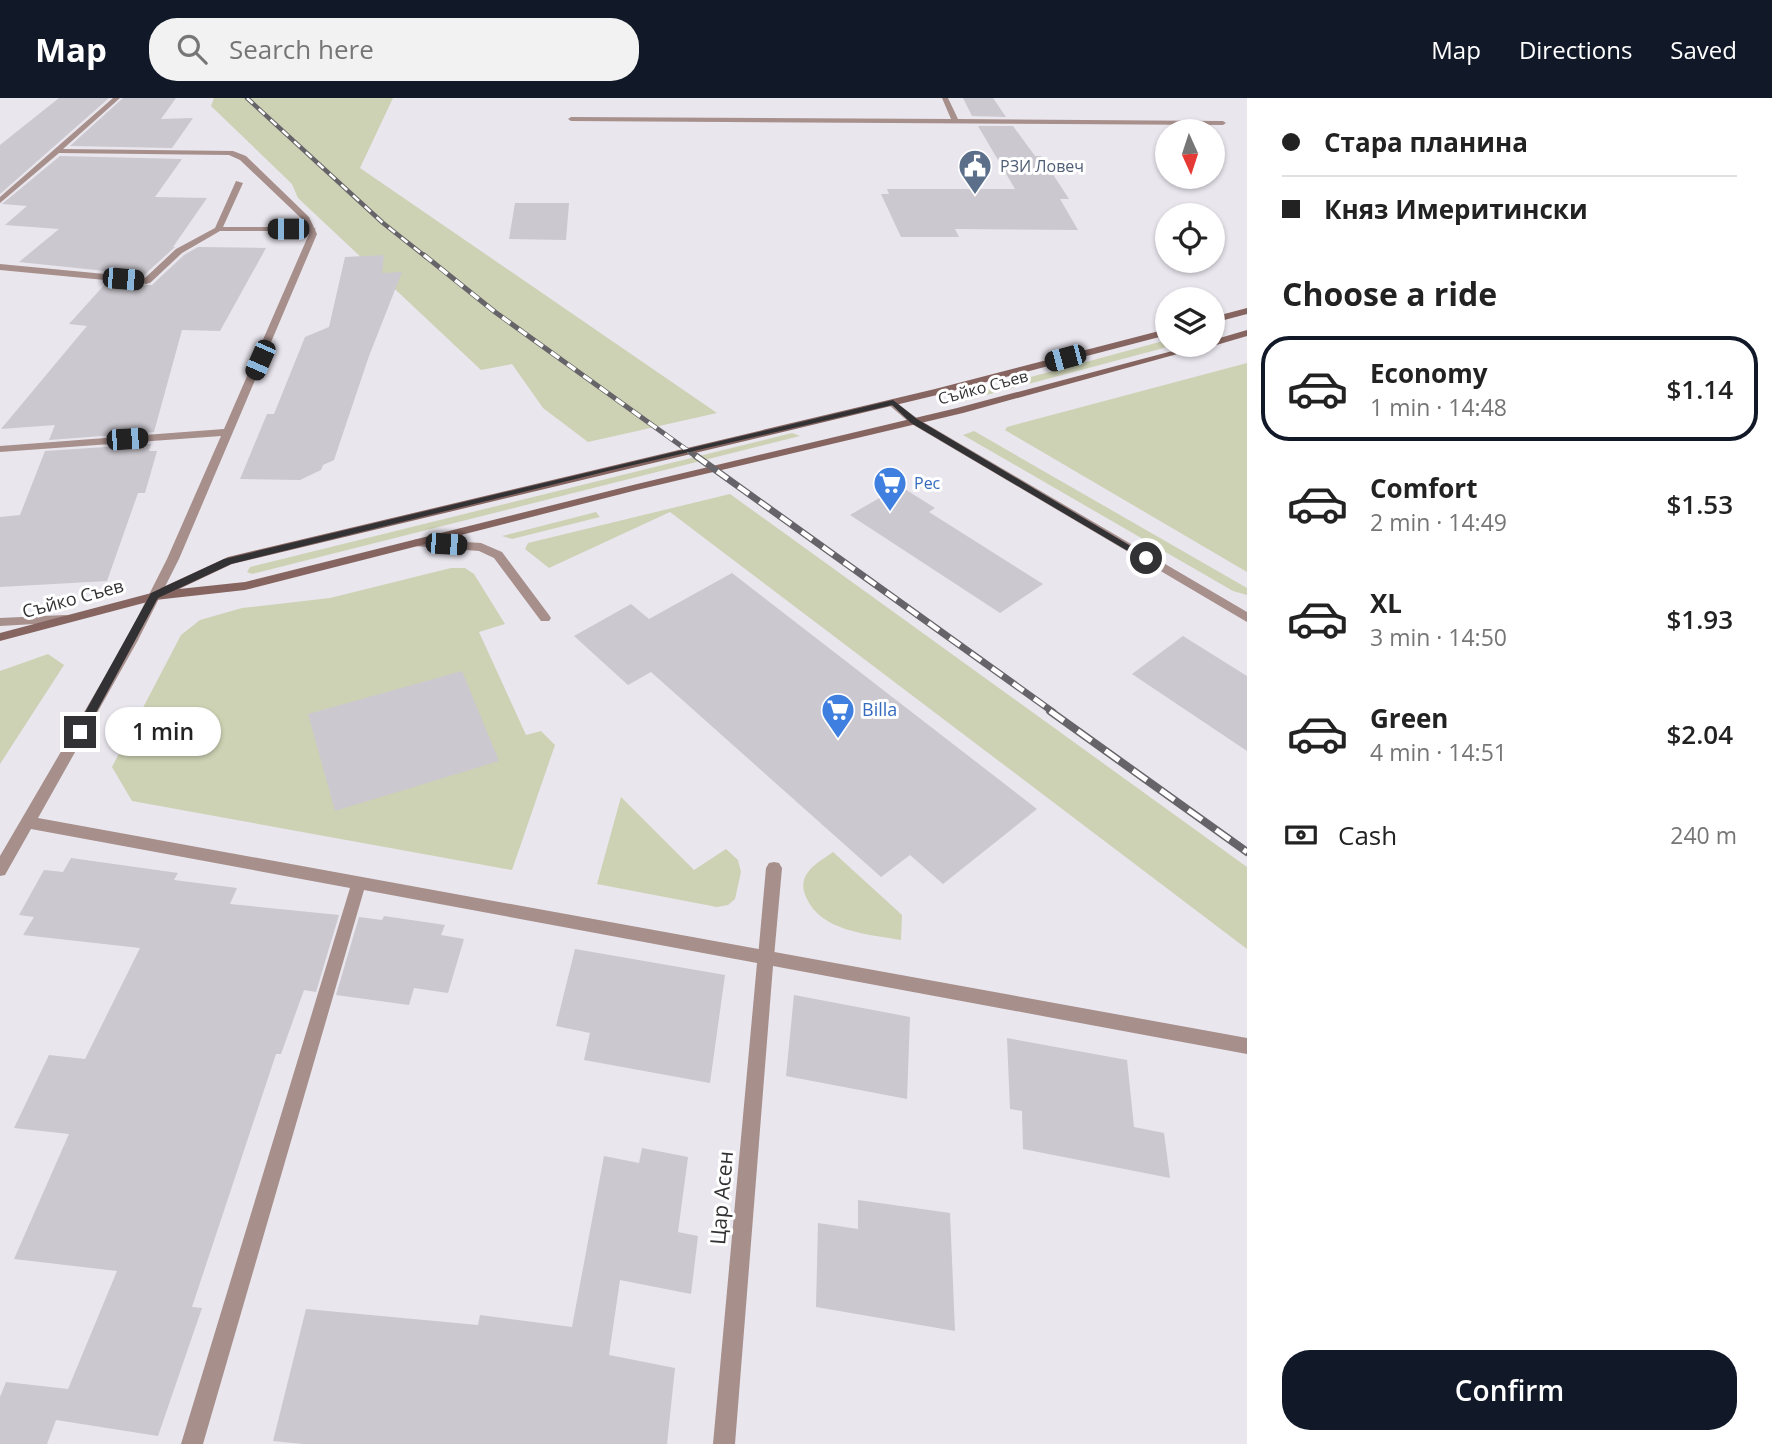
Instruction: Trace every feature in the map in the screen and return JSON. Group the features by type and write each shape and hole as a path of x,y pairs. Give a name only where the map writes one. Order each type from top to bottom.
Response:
{"street":[{"path":"0,201 117,98"},
{"path":"945,98 955,121"},
{"path":"571,119 1155,122"},
{"path":"0,870 155,596 312,240 312,229 306,219 243,158 230,153 57,151"},
{"path":"218,229 239,183"},
{"path":"0,267 147,281 179,251 218,229 312,229"},
{"path":"1225,317 1247,311"},
{"name":"Съйко Съев","path":"155,596 228,561 612,467 893,402 1155,334"},
{"path":"1225,340 1247,334"},
{"name":"Съйко Съев","path":"0,637 155,596 236,588 637,487 914,421 1159,357"},
{"path":"893,402 914,421 1247,618"},
{"path":"0,449 228,432"},
{"path":"418,543 481,547 498,555 545,618"},
{"path":"0,622 65,620"},
{"path":"28,822 1247,1046"},
{"name":"Цар Асен","path":"724,1444 774,868"},
{"path":"192,1444 359,882"}],"green space":[{"path":"214,98 393,98 360,168 717,413 588,442 543,408 512,364 481,370 298,198 292,184 211,106"},
{"path":"1155,343 1155,350 960,402 953,398"},
{"path":"1247,363 1247,572 1005,430 1007,427"},
{"path":"974,431 1247,588 1247,595 1233,591 963,435"},
{"path":"792,433 800,436 252,574 247,572 250,567"},
{"path":"730,494 1247,867 1247,949 670,512 549,568 525,549 528,543"},
{"path":"596,512 600,517 512,539 502,536"},
{"path":"451,568 465,568 474,574 505,624 479,632 526,735 541,731 555,745 512,870 132,801 112,767 181,635 200,620 242,608 330,598"},
{"path":"48,654 64,665 0,764 0,671"},
{"path":"621,797 694,870 726,849 738,860 741,872 735,899 728,905 717,907 597,884"},
{"path":"833,852 902,915 901,940 847,929 823,918 813,909 804,889 806,876 814,865"}],"building":[{"path":"59,98 109,98 0,194 0,145"},
{"path":"123,98 176,98 161,119 193,118 172,148 70,146"},
{"path":"963,98 993,98 1006,117 972,116"},
{"name":"РЗИ Ловеч","path":"978,126 1013,126 1035,156 1041,156 1069,199 1060,199 1078,230 955,229 959,237 901,237 881,194 889,194 887,189 1015,189"},
{"path":"60,156 182,159 155,197 207,198 175,247 144,275 19,262 59,229 5,225 27,206 2,204"},
{"path":"515,203 569,203 566,240 509,239"},
{"path":"198,247 266,248 220,331 182,330 154,432 49,440 55,425 1,429 87,326 69,324 106,283 152,285 184,255"},
{"path":"384,255 382,273 402,272 369,356 334,460 300,480 240,479 267,414 274,414 305,337 329,327 345,257"},
{"path":"151,444 149,451 157,451 145,493 138,493 107,581 0,587 0,517 20,515 45,451"},
{"path":"900,486 935,508 929,512 1043,584 1000,613 850,515"},
{"name":"Billa","path":"732,573 1037,809 943,884 910,855 881,877 651,672 628,685 574,636 631,604 649,619"},
{"path":"1183,636 1247,676 1247,751 1132,674"},
{"path":"462,671 499,761 335,811 308,714"},
{"path":"71,858 178,873 174,880 237,888 230,904 339,915 316,992 304,990 281,1054 276,1054 192,1307 202,1308 158,1436 56,1420 47,1444 0,1444 0,1397 6,1382 68,1389 117,1271 14,1259 69,1134 14,1128 49,1055 85,1059 140,948 23,935 34,917 19,915 44,870 63,872"},
{"path":"384,916 445,925 441,935 464,939 448,993 414,988 409,1005 336,995 359,917 382,920"},
{"path":"575,949 725,975 710,1083 584,1060 590,1033 556,1026"},
{"path":"794,995 910,1017 907,1099 786,1076"},
{"path":"1007,1038 1127,1060 1134,1127 1164,1133 1170,1178 1023,1149 1022,1111 1010,1109"},
{"path":"642,1148 688,1157 678,1232 698,1236 691,1294 620,1280 609,1355 675,1368 667,1444 303,1444 273,1441 306,1309 478,1325 480,1315 572,1327 604,1156 639,1163"},
{"path":"858,1200 950,1213 955,1331 816,1307 818,1223 858,1229"}],"railway":[{"path":"247,98 383,223 426,257"},
{"path":"424,255 495,312 698,458"},
{"path":"696,456 1053,712"},
{"path":"1050,711 1247,852"}],"place":[{"name":"РЗИ Ловеч","path":"975,196"},
{"name":"Рес","path":"890,513"},
{"name":"Billa","path":"838,740"}],"route":[{"path":"80,732 155,596 228,561 612,467 893,402 914,421 1146,558"}]}
